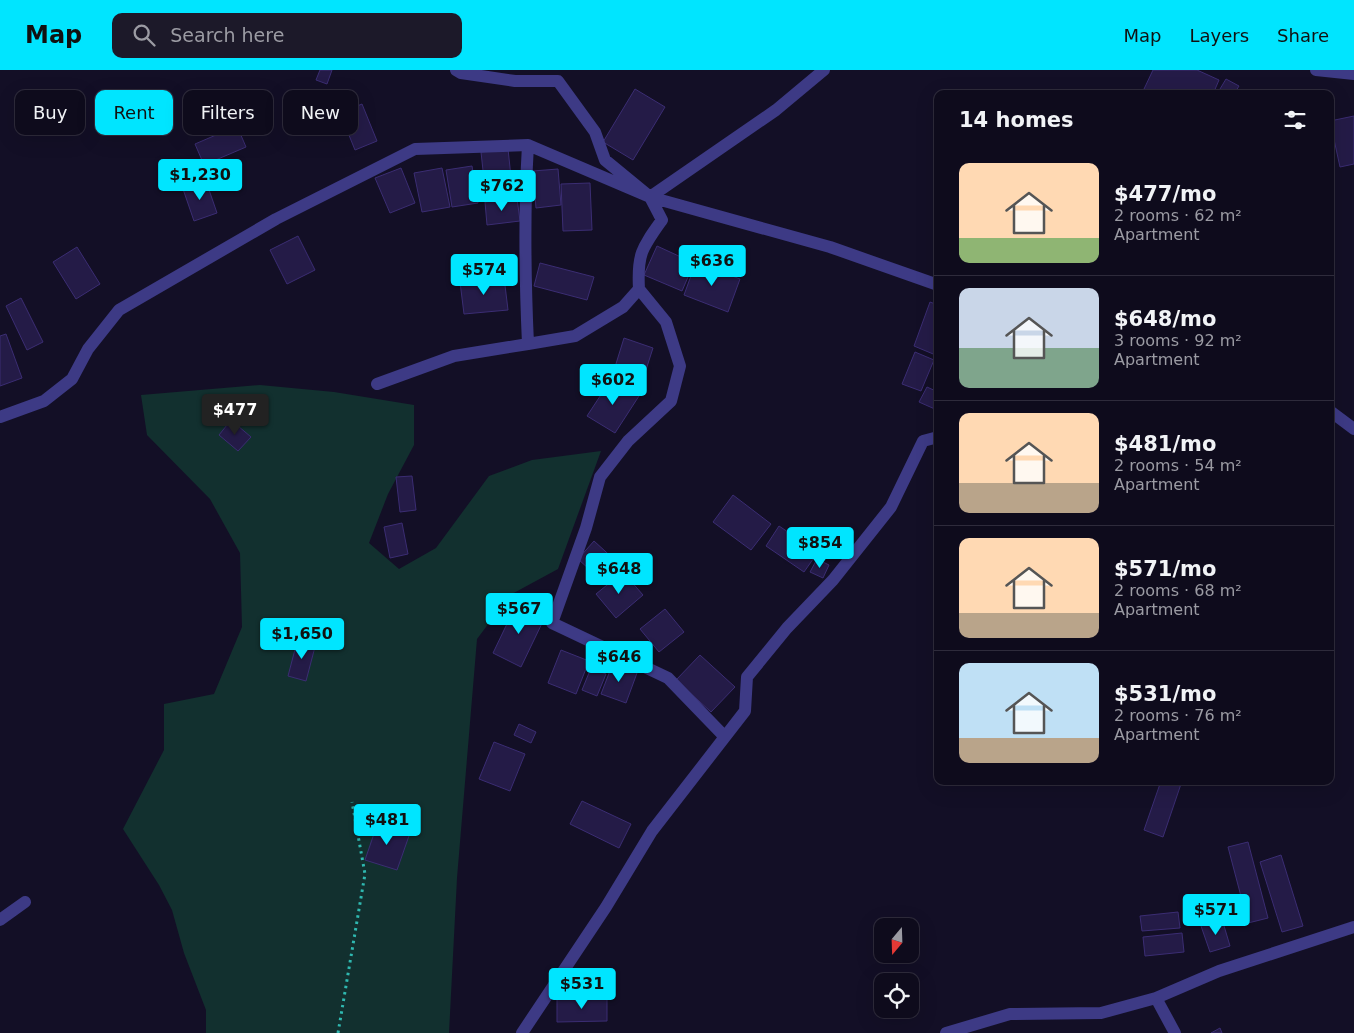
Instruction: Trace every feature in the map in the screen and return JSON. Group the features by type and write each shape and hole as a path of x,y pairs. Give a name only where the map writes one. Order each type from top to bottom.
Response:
{"street":[{"path":"456,70 461,73 515,81 558,81 594,132 605,160 650,197 662,220 641,250 638,267 639,289 666,322 680,366 671,401 628,441 600,477 586,528 552,623 668,678 725,737"},
{"path":"650,197 776,110 824,70"},
{"path":"1316,70 1354,74"},
{"path":"528,145 525,189 528,344"},
{"path":"0,417 44,401 72,379 88,349 119,310 276,219 415,149 528,145 650,197 830,247 934,284"},
{"path":"377,384 454,356 575,336 623,307 639,289"},
{"path":"1334,414 1354,429"},
{"path":"522,1033 606,907 652,831 746,711 747,677 787,628 833,580 892,506 923,441 934,438"},
{"path":"0,920 25,902"},
{"path":"946,1033 1010,1014 1101,1013 1156,998 1219,971 1354,927"},
{"path":"1156,998 1175,1033"}],"path":[{"path":"338,1033 365,874 352,802"}],"green space":[{"path":"260,385 334,392 414,405 414,445 388,494 369,543 399,569 436,548 489,476 532,460 601,451 558,569 510,595 477,639 457,878 449,1033 206,1033 206,1010 184,953 172,910 159,885 123,829 164,750 164,704 214,694 242,627 240,553 210,499 147,435 141,395"}],"building":[{"path":"320,70 332,70 327,84 316,80"},
{"path":"1153,70 1197,70 1219,80 1215,90 1144,89"},
{"path":"1226,79 1239,86 1236,90 1219,90"},
{"path":"635,89 665,107 633,160 603,142"},
{"path":"362,104 377,141 355,150 349,135 358,135 358,106"},
{"path":"1354,116 1354,164 1340,167 1334,139 1334,120"},
{"path":"216,135 241,135 246,147 204,165 195,144"},
{"path":"508,149 512,186 485,189 481,152"},
{"path":"472,166 478,203 452,207 446,170"},
{"path":"401,168 415,203 390,213 375,178"},
{"path":"442,168 450,207 422,212 414,173"},
{"path":"558,169 561,205 536,208 533,171"},
{"path":"206,181 217,213 194,221 183,189"},
{"path":"590,183 592,230 563,231 561,184"},
{"path":"517,198 520,221 487,225 485,202"},
{"path":"298,236 315,270 287,284 270,250"},
{"path":"657,246 694,263 682,291 644,275"},
{"path":"77,247 100,284 76,299 53,262"},
{"path":"696,262 740,279 728,312 684,295"},
{"path":"540,263 594,277 587,300 534,286"},
{"path":"504,277 508,310 464,314 460,282"},
{"path":"21,298 43,342 27,350 6,306"},
{"path":"930,302 934,304 934,354 914,346"},
{"path":"6,334 22,378 0,386 0,336"},
{"path":"624,338 653,348 644,376 615,367"},
{"path":"915,352 934,360 921,391 902,384"},
{"path":"612,378 639,396 615,433 587,416"},
{"path":"927,387 934,390 934,409 919,402"},
{"path":"231,420 251,437 238,451 219,435"},
{"path":"412,476 416,510 400,512 396,477"},
{"path":"733,495 771,524 751,550 713,522"},
{"path":"402,523 408,554 390,558 384,527"},
{"path":"779,526 818,552 804,572 766,546"},
{"path":"594,541 617,562 601,580 578,559"},
{"path":"817,559 829,565 823,578 810,572"},
{"path":"623,572 643,595 616,618 596,594"},
{"path":"517,603 545,617 521,667 493,653"},
{"path":"665,609 684,632 659,652 640,629"},
{"path":"298,638 316,643 306,681 288,676"},
{"path":"561,650 589,661 576,694 548,683"},
{"path":"700,655 735,687 711,712 676,680"},
{"path":"613,663 637,673 626,703 601,694"},
{"path":"591,668 606,674 597,696 582,690"},
{"path":"519,724 536,732 531,743 514,735"},
{"path":"494,742 525,754 510,791 479,779"},
{"path":"1160,785 1181,785 1163,837 1144,830"},
{"path":"582,801 631,824 619,848 570,824"},
{"path":"378,822 410,833 397,870 365,860"},
{"path":"1248,842 1268,918 1248,923 1228,847"},
{"path":"1281,855 1303,926 1282,932 1260,862"},
{"path":"1178,912 1180,928 1142,931 1140,916"},
{"path":"1222,919 1230,946 1210,952 1201,926"},
{"path":"1182,933 1184,952 1145,956 1143,937"},
{"path":"612,970 614,992 578,995 577,973"},
{"path":"607,997 607,1021 557,1022 557,998"},
{"path":"1220,1028 1222,1033 1211,1033"}]}
